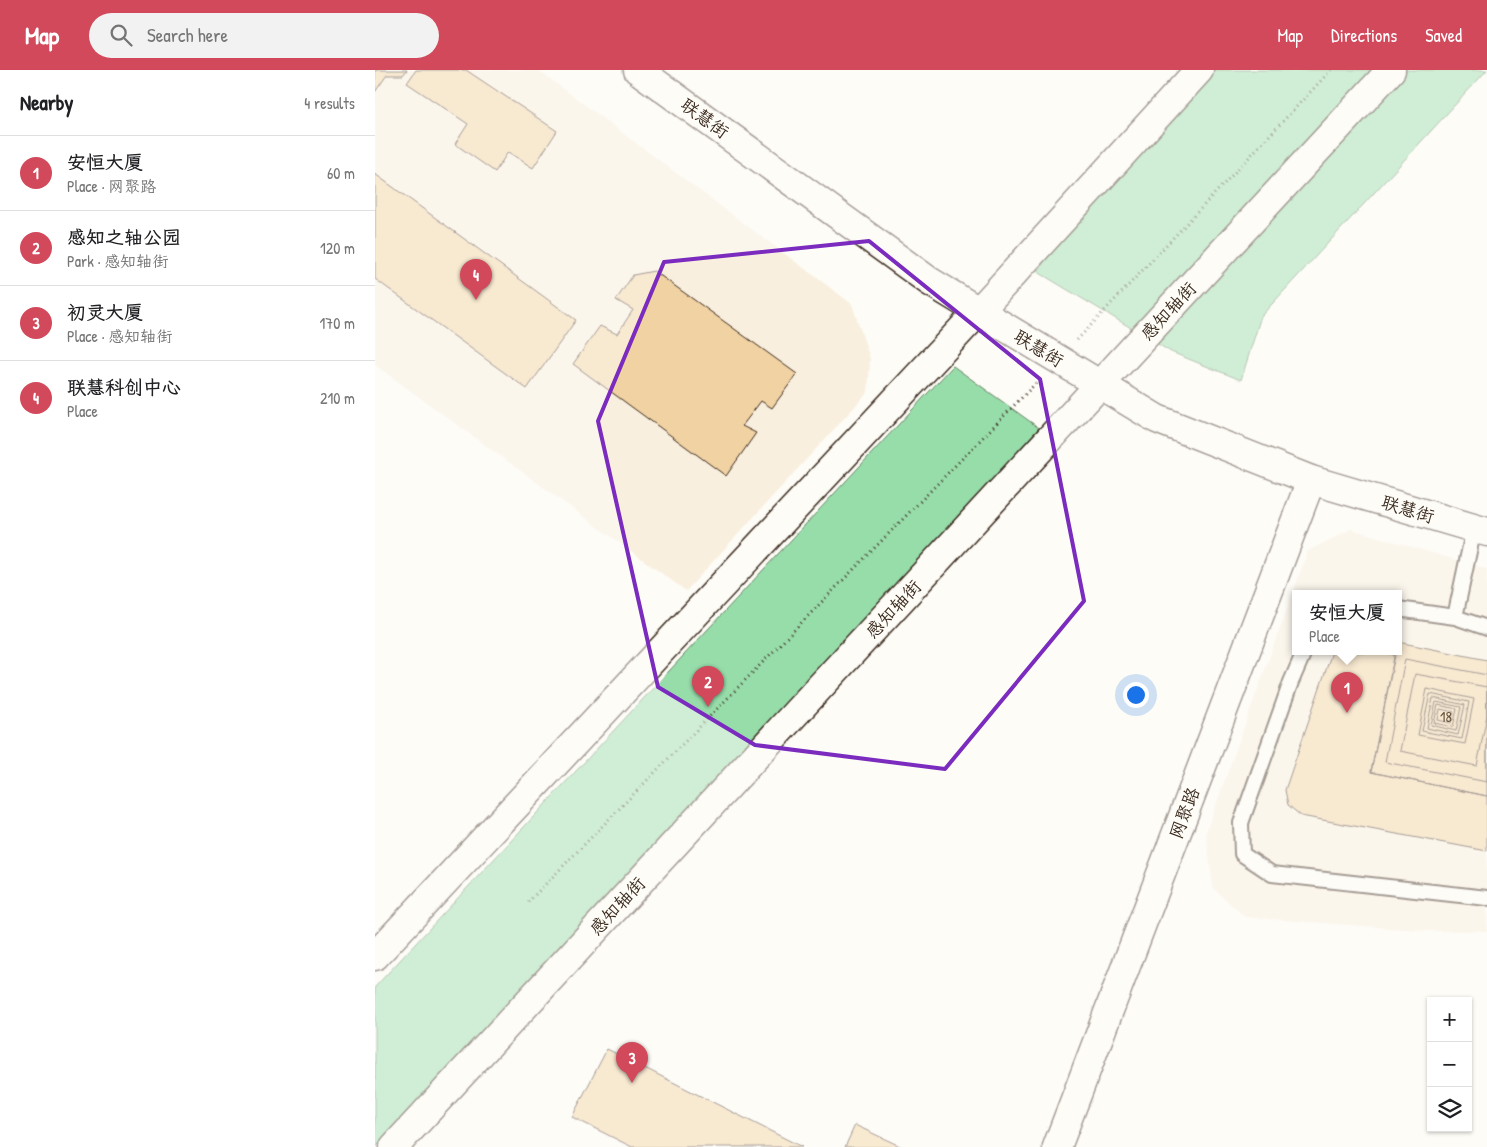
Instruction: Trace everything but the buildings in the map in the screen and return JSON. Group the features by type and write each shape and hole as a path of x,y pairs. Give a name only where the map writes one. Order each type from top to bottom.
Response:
{"street":[{"name":"联慧街","path":"638,70 929,281 1157,419 1311,480 1481,530"},
{"path":"375,956 979,311 1199,70"},
{"name":"感知轴街","path":"394,1147 1391,70"},
{"name":"网聚路","path":"1057,1147 1311,480"}],"lane":[{"path":"1455,617 1481,530"},
{"path":"1402,610 1455,617 1487,628"},
{"path":"1303,655 1291,682 1241,822 1242,854 1272,874 1487,898"}],"path":[{"path":"528,902 1058,360 1331,70"}],"highlighted area":[{"path":"869,241 1040,379 1084,601 945,769 755,745 658,687 598,421 664,262"}],"shaded area":[{"path":"375,70 538,70 852,304 870,359 868,392 686,591 375,365"},
{"path":"1351,529 1487,569 1487,931 1428,931 1245,917 1213,888 1206,832 1292,595 1292,655 1402,655 1402,590 1294,590 1308,551"}],"green space":[{"path":"1195,70 1487,70 1261,316 1241,380 1171,352 1038,272 1055,242"},
{"path":"953,366 1039,428 376,1147 375,987"}],"place":[{"name":"联慧科创中心","path":"476,300"},
{"name":"感知之轴公园","path":"708,707"},
{"name":"安恒大厦","path":"1347,713"},
{"name":"初灵大厦","path":"632,1083"}]}
